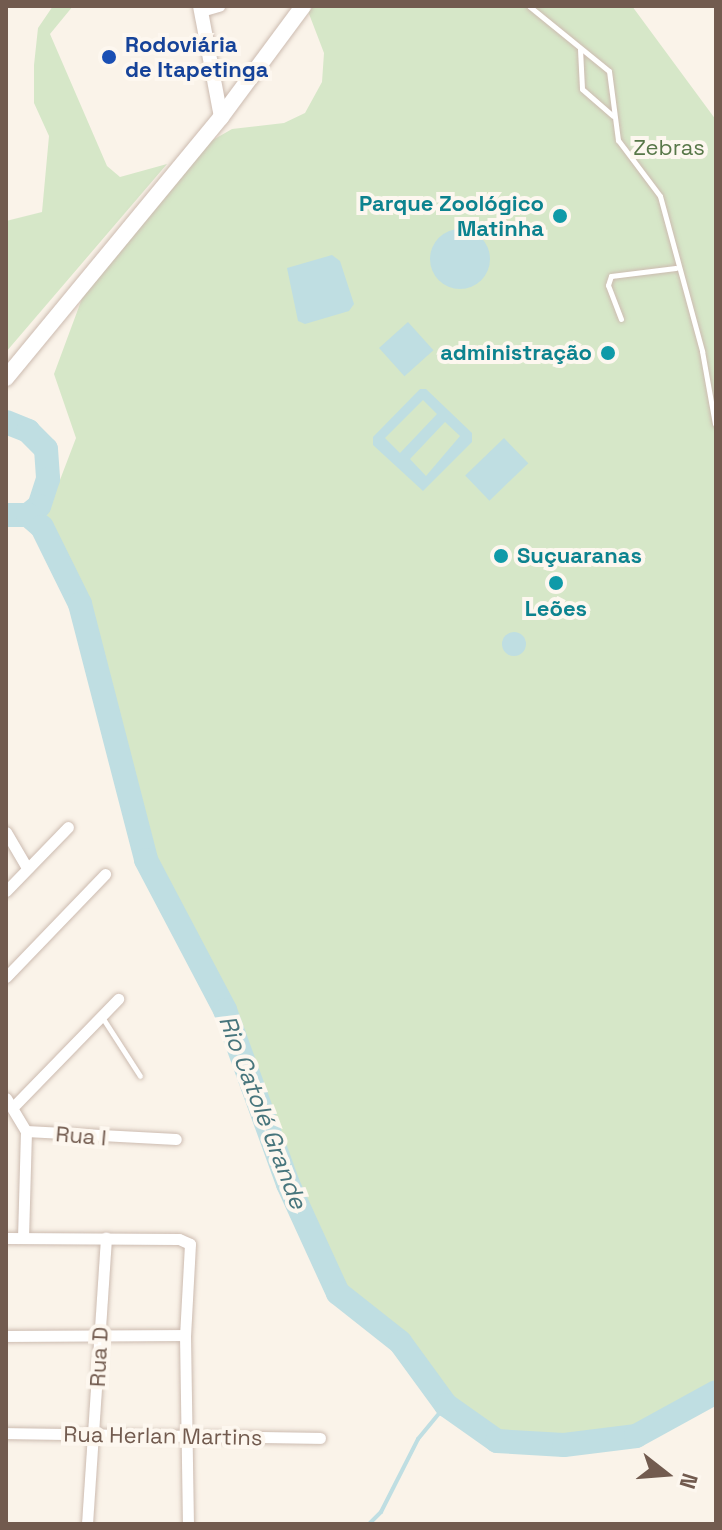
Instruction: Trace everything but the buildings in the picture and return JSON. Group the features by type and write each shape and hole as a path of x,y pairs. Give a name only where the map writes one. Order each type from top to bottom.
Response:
{"main road":[{"path":"6,378 221,117 299,9"}],"street":[{"path":"219,6 200,9 221,117"},
{"path":"6,891 68,827"},
{"path":"6,832 27,868"},
{"path":"6,977 105,874"},
{"path":"10,1102 118,999"},
{"name":"Rua I","path":"10,1102 26,1131 176,1139"},
{"path":"23,1237 26,1131"},
{"path":"6,1238 187,1241 192,1272 185,1335 188,1524"},
{"name":"Rua D","path":"87,1524 106,1238"},
{"path":"6,1336 185,1335"},
{"name":"Rua Herlan Martins","path":"6,1433 187,1439 320,1438"}],"lane":[{"path":"529,6 609,71 618,140 660,196 676,268 702,351 715,424"},
{"path":"580,48 581,87 613,116"},
{"path":"621,319 608,285 611,276 676,268"},
{"path":"101,1016 140,1076"}],"green space":[{"path":"53,6 73,6 50,34 107,166 120,177 167,164 6,352 6,221 42,212 49,136 34,103 34,65 38,28"},
{"name":"Zebras","path":"306,6 632,6 716,120 716,1392 636,1436 564,1445 497,1441 446,1405 400,1342 338,1293 288,1184 225,1010 146,860 80,604 42,527 76,438 54,374 87,285 199,148 232,129 284,123 305,113 322,82 324,53"}],"water":[{"path":"460,229 482,237 490,259 482,281 460,289 438,281 430,259 438,237"},
{"path":"332,255 340,261 354,304 349,311 305,324 298,321 287,268"},
{"path":"408,322 433,350 404,376 379,348"},
{"path":"420,389 426,389 472,433 472,442 423,491 373,445 373,437","holes":["423,400 437,414 400,453 385,438","445,422 460,436 426,476 410,459"]},
{"path":"504,438 528,463 489,501 465,476"},
{"path":"514,632 523,635 526,644 523,653 514,656 505,653 502,644 505,635"}],"waterway":[{"name":"Rio Catolé Grande","path":"6,422 28,431 46,449 48,479 39,506 28,515"},
{"name":"Rio Catolé Grande","path":"6,515 28,515 42,527 80,604 146,860 225,1010 288,1184 338,1293 400,1342 446,1405 497,1441 564,1445 636,1436 716,1392"},
{"path":"369,1524 381,1512 418,1439 446,1405"}],"place":[{"name":"Rodoviária de Itapetinga","path":"109,57"},
{"name":"Parque Zoológico Matinha","path":"560,216"},
{"name":"administração","path":"608,353"},
{"name":"Suçuaranas","path":"501,556"},
{"name":"Leões","path":"556,583"}]}
